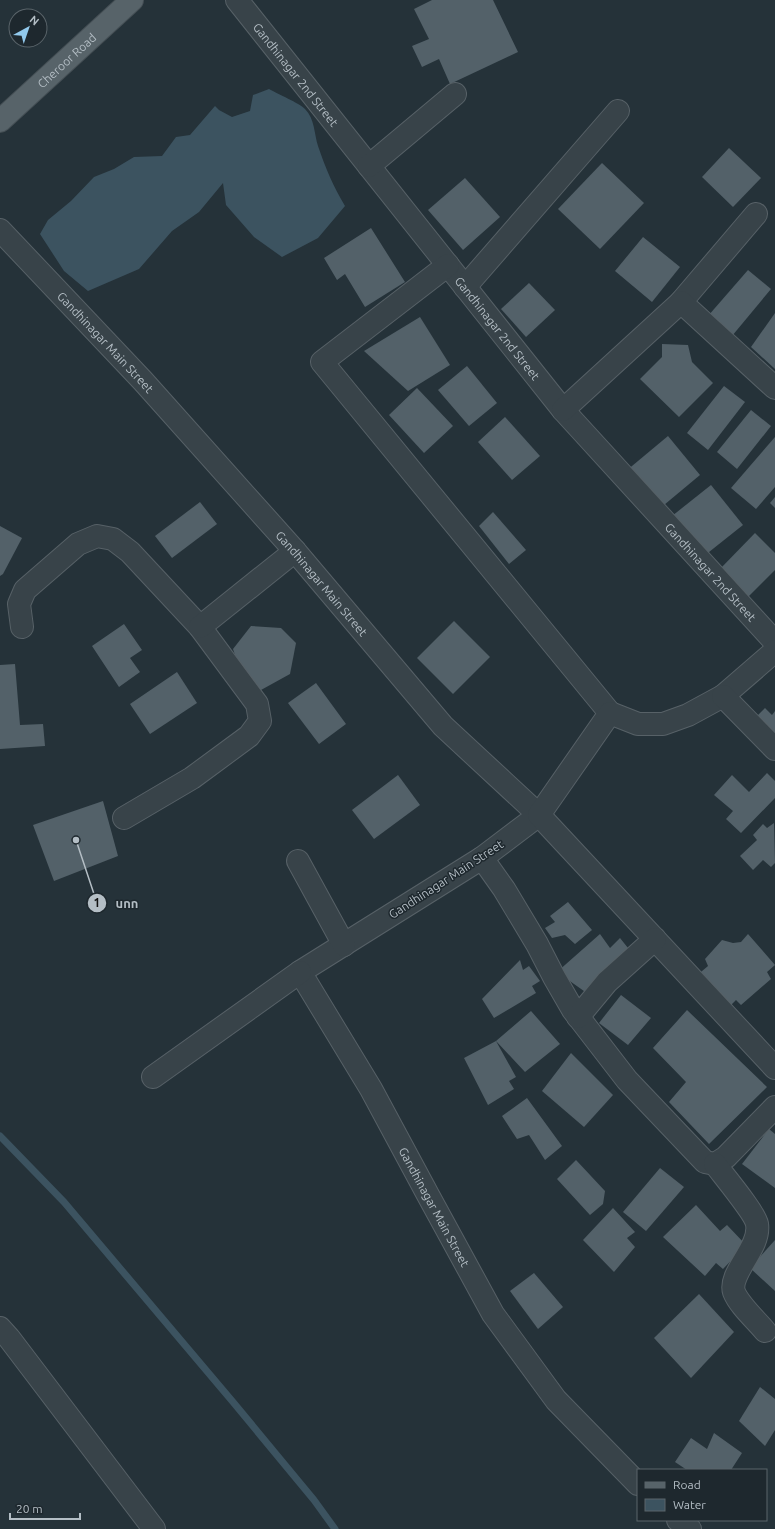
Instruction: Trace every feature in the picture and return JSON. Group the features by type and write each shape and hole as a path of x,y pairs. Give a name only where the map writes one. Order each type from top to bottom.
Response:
{"main road":[{"name":"Cheroor Road","path":"0,120 132,0"}],"street":[{"name":"Gandhinagar 2nd Street","path":"237,0 563,410 775,642"},
{"path":"369,166 455,94"},
{"path":"464,286 618,111"},
{"path":"563,410 681,302 756,214"},
{"name":"Gandhinagar Main Street","path":"0,230 144,381 295,551 443,726 539,815 482,858 300,972 371,1089 494,1314 556,1400 637,1483"},
{"path":"448,265 322,362 610,713 638,724 664,724 688,716 723,696 775,651"},
{"path":"681,302 775,388"},
{"path":"22,627 20,604 25,590 78,544 97,536 113,539 130,552 200,627 257,704 260,721 249,736 192,778 124,818"},
{"path":"200,627 295,551"},
{"path":"723,696 775,749"},
{"path":"610,713 539,815 775,1068"},
{"path":"482,858 504,889 537,944 554,978 578,1016 627,1080 706,1162 715,1164 749,1210 757,1224 755,1242 736,1277 734,1292 742,1304 765,1331"},
{"path":"298,861 344,945"},
{"path":"578,1016 607,982 655,939"},
{"path":"153,1077 300,972"},
{"path":"715,1164 726,1157 775,1107"},
{"path":"0,1328 154,1529"},
{"path":"679,1521 690,1529"}],"water":[{"path":"269,89 298,104 305,109 311,117 318,146 324,162 333,185 345,206 318,238 282,257 254,237 226,205 223,183 199,212 172,231 139,269 88,291 64,271 40,234 48,220 71,201 94,177 114,169 134,157 162,156 176,137 190,135 215,106 232,117 250,111 253,95"}],"building":[{"path":"432,0 493,0 518,52 450,84 439,59 422,67 412,46 429,39 414,9"},
{"path":"729,148 761,178 733,207 702,177"},
{"path":"602,163 644,203 600,249 558,209"},
{"path":"465,178 500,217 463,250 428,210"},
{"path":"371,228 405,282 365,307 345,274 337,280 324,258"},
{"path":"643,237 680,267 652,302 615,271"},
{"path":"748,270 771,289 732,336 708,316"},
{"path":"529,283 555,310 526,337 501,309"},
{"path":"775,313 775,369 751,347"},
{"path":"420,317 450,365 408,391 364,351"},
{"path":"662,344 688,345 692,362 713,383 679,417 640,379 662,357"},
{"path":"467,366 497,403 469,426 438,390"},
{"path":"724,386 745,402 708,450 687,433"},
{"path":"417,388 453,426 424,453 389,415"},
{"path":"751,410 771,426 737,469 717,452"},
{"path":"505,417 540,456 512,480 478,442"},
{"path":"668,436 700,475 658,510 626,471"},
{"path":"775,437 775,487 756,509 731,488"},
{"path":"711,485 743,525 704,556 672,516"},
{"path":"775,497 775,508 770,503"},
{"path":"200,502 217,524 172,558 155,536"},
{"path":"493,512 526,550 509,564 479,526"},
{"path":"0,526 22,538 3,574 0,576"},
{"path":"755,533 775,553 775,570 748,597 720,569"},
{"path":"454,621 490,657 453,694 417,658"},
{"path":"124,624 142,650 130,658 140,672 119,687 92,646"},
{"path":"251,626 281,628 296,643 290,674 261,690 240,670 233,649"},
{"path":"15,664 20,725 43,724 45,746 0,749 0,665"},
{"path":"177,672 197,703 150,734 130,704"},
{"path":"316,683 346,724 319,744 288,703"},
{"path":"765,708 772,715 775,711 775,741 755,718"},
{"path":"767,773 775,781 775,798 741,833 726,819 733,811 714,795 732,775 749,792"},
{"path":"398,775 420,805 374,839 352,810"},
{"path":"103,801 118,856 54,881 33,825"},
{"path":"774,823 775,863 771,867 763,860 753,870 740,856 757,840 753,835 763,824 767,828"},
{"path":"568,902 592,930 575,944 565,935 552,938 545,928 555,922 550,916"},
{"path":"600,934 610,948 620,938 632,953 591,996 557,972"},
{"path":"748,934 775,965 767,972 771,979 741,1005 736,1000 726,1010 695,977 708,966 705,959 722,940 733,943 741,942"},
{"path":"520,960 523,970 529,966 540,981 532,986 536,993 494,1018 482,999"},
{"path":"621,995 651,1018 628,1045 599,1023"},
{"path":"687,1010 767,1087 709,1144 669,1102 686,1082 653,1048"},
{"path":"531,1011 560,1044 525,1072 496,1041"},
{"path":"496,1041 516,1077 509,1081 514,1089 488,1105 464,1058"},
{"path":"571,1053 613,1095 584,1127 542,1091"},
{"path":"527,1098 562,1146 545,1160 529,1135 517,1139 502,1116"},
{"path":"769,1129 775,1134 775,1188 742,1164"},
{"path":"576,1160 605,1191 603,1204 590,1215 557,1179"},
{"path":"660,1168 684,1187 646,1231 623,1212"},
{"path":"696,1205 720,1231 727,1225 746,1245 723,1269 716,1263 705,1276 663,1237"},
{"path":"613,1208 635,1232 627,1238 635,1247 614,1272 583,1240"},
{"path":"775,1240 775,1291 750,1268"},
{"path":"534,1273 563,1307 538,1329 510,1291"},
{"path":"699,1294 734,1332 691,1378 654,1338"},
{"path":"760,1387 775,1399 775,1430 765,1446 739,1421"},
{"path":"714,1433 742,1453 732,1469 686,1469 675,1462 691,1438 707,1449"}],"waterway":[{"path":"0,1136 64,1202 233,1402 314,1500 335,1529"}],"place":[{"name":"unn","path":"76,840"}]}
